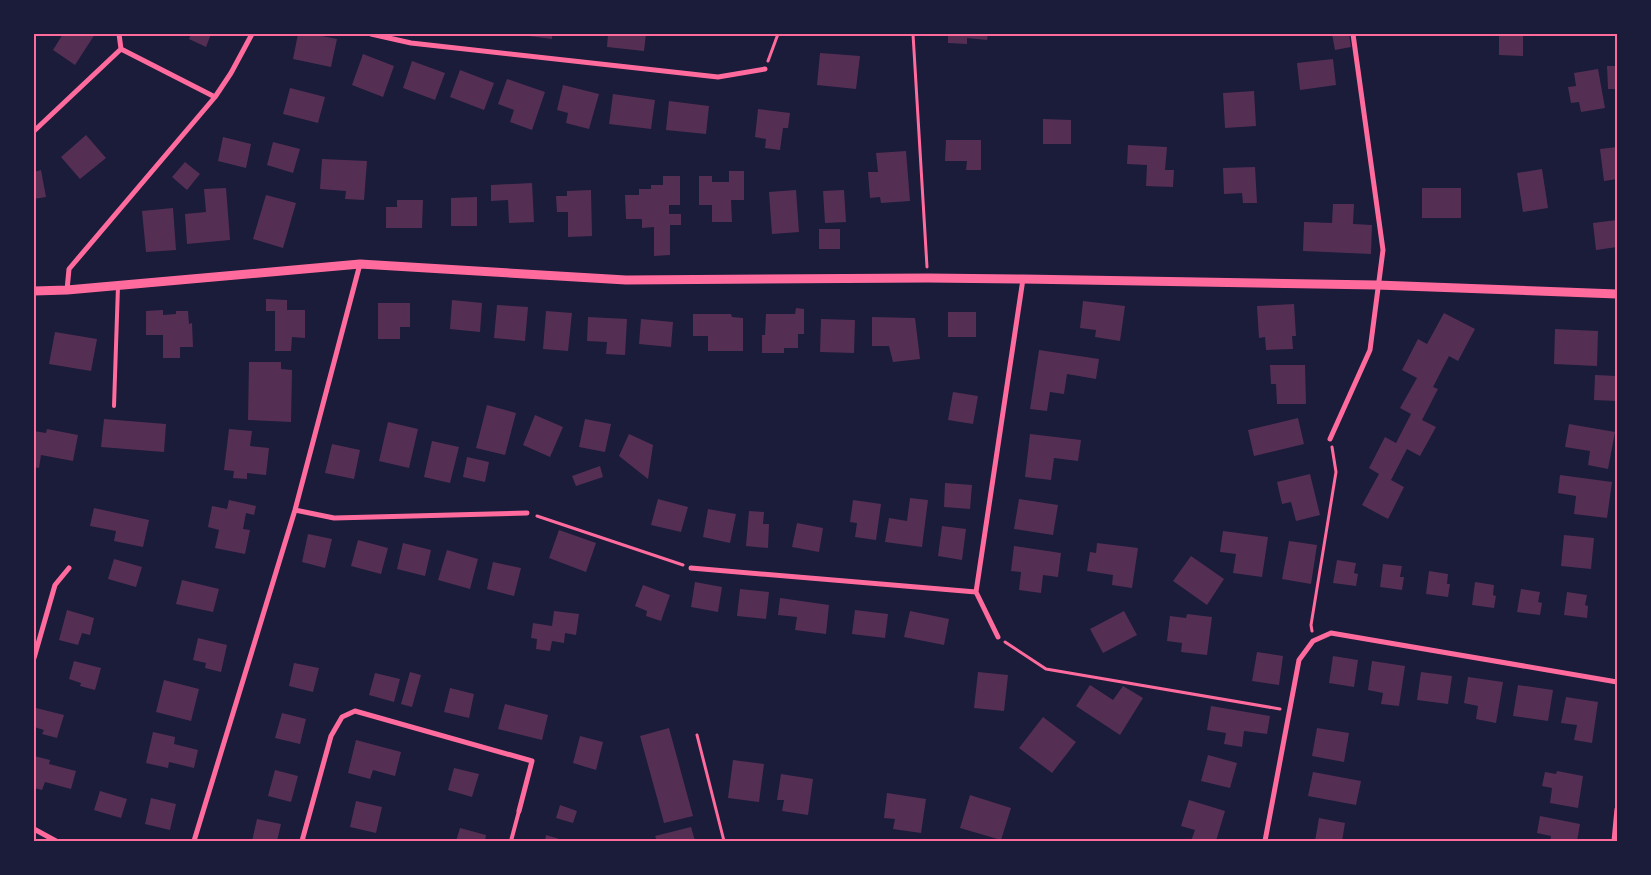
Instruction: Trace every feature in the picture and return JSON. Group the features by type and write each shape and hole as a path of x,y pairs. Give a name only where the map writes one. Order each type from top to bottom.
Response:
{"street":[{"path":"119,34 121,49"},
{"path":"67,290 69,269 215,97 231,73 252,34"},
{"path":"370,34 411,43 718,76 765,69"},
{"path":"1330,439 1370,350 1383,250 1352,34"},
{"path":"121,49 215,97"},
{"path":"34,131 121,49"},
{"path":"194,841 295,510 360,264"},
{"path":"34,291 118,286 360,264 626,280 1023,279 1377,285 1617,294"},
{"path":"998,637 976,592 1023,279"},
{"path":"295,510 334,518 527,513"},
{"path":"34,658 55,585 69,568"},
{"path":"691,568 976,592"},
{"path":"1265,841 1299,660 1313,641 1331,633 1617,682"},
{"path":"302,841 331,736 342,717 355,711 532,760 519,811"},
{"path":"1614,841 1617,809"},
{"path":"34,829 56,841"}],"lane":[{"path":"114,406 118,286"},
{"path":"511,841 519,811"}],"path":[{"path":"765,69 778,34"},
{"path":"912,34 928,278"},
{"path":"1313,641 1311,625 1336,472 1330,439"},
{"path":"527,513 691,568"},
{"path":"998,637 1046,669 1290,711"},
{"path":"697,735 724,841"}],"building":[{"path":"63,34 95,34 75,65 53,50"},
{"path":"191,34 211,34 206,47 189,39"},
{"path":"298,34 312,34 337,39 331,67 293,59"},
{"path":"530,34 552,34 552,39 529,36"},
{"path":"608,34 646,34 644,51 607,47"},
{"path":"948,34 988,34 987,40 967,38 967,44 948,43"},
{"path":"1332,34 1349,34 1351,47 1335,50"},
{"path":"1499,34 1523,35 1523,56 1499,55"},
{"path":"820,53 860,56 856,89 817,85"},
{"path":"363,54 394,66 383,97 352,85"},
{"path":"1333,59 1336,85 1300,90 1297,63"},
{"path":"412,61 445,73 435,100 403,88"},
{"path":"1607,66 1617,66 1617,89 1608,89"},
{"path":"1598,69 1605,108 1581,112 1579,102 1571,103 1568,87 1576,86 1574,73"},
{"path":"460,70 494,83 484,110 450,97"},
{"path":"507,79 545,92 532,130 510,122 514,110 498,104"},
{"path":"563,85 599,94 589,129 566,123 568,113 557,110"},
{"path":"290,88 325,97 318,123 283,114"},
{"path":"1254,91 1256,126 1225,128 1223,93"},
{"path":"613,94 655,100 651,129 609,124"},
{"path":"669,101 709,106 706,134 666,130"},
{"path":"758,109 790,113 788,128 783,128 780,150 765,148 766,139 755,137"},
{"path":"1043,119 1071,120 1071,144 1043,144"},
{"path":"86,135 106,158 80,179 61,157"},
{"path":"223,137 251,144 246,168 218,161"},
{"path":"946,140 981,140 981,170 966,170 967,161 945,161"},
{"path":"273,142 300,149 293,173 267,165"},
{"path":"1128,145 1167,147 1165,170 1174,170 1173,187 1146,186 1147,165 1127,164"},
{"path":"1617,147 1617,179 1604,181 1600,149"},
{"path":"906,151 910,201 881,203 880,197 870,198 868,172 878,172 876,153"},
{"path":"322,159 367,161 364,200 345,199 346,191 320,189"},
{"path":"185,162 200,174 187,190 172,177"},
{"path":"1255,167 1257,203 1243,203 1242,193 1224,194 1223,168"},
{"path":"1542,169 1548,208 1523,212 1517,173"},
{"path":"41,170 46,197 34,199 34,172"},
{"path":"729,171 744,171 744,200 731,200 732,222 712,222 712,205 699,205 699,176 712,176 712,182 729,182"},
{"path":"663,176 680,176 680,205 669,205 669,214 681,214 681,225 670,225 670,255 654,256 654,227 642,228 642,219 626,219 625,195 639,195 639,189 651,189 651,185 663,185"},
{"path":"532,183 534,222 509,223 508,200 491,201 491,185"},
{"path":"226,188 230,240 187,244 185,214 206,212 204,189"},
{"path":"1422,188 1461,188 1461,218 1422,218"},
{"path":"591,190 592,236 568,237 568,212 557,212 556,196 567,196 567,191"},
{"path":"796,190 799,232 772,234 769,192"},
{"path":"844,190 846,222 825,223 823,191"},
{"path":"266,195 296,203 283,248 253,239"},
{"path":"477,197 477,226 451,226 451,198"},
{"path":"397,200 423,200 422,228 386,228 386,207 397,207"},
{"path":"1333,204 1354,204 1353,224 1372,225 1371,254 1303,251 1304,222 1332,223"},
{"path":"173,208 176,250 146,252 142,211"},
{"path":"1617,220 1617,247 1596,250 1593,223"},
{"path":"819,229 840,229 840,249 819,249"},
{"path":"266,299 287,300 287,310 305,310 305,338 292,337 291,351 275,351 275,311 266,311"},
{"path":"452,300 482,303 480,332 450,329"},
{"path":"1083,301 1125,306 1120,341 1095,337 1096,330 1080,328"},
{"path":"378,303 410,303 410,327 400,327 400,339 378,339"},
{"path":"1294,304 1296,336 1292,336 1293,349 1266,350 1265,337 1259,338 1257,306"},
{"path":"497,305 528,307 525,341 494,338"},
{"path":"796,308 804,309 804,334 798,334 798,348 784,348 784,353 762,353 762,335 765,335 766,314 795,314"},
{"path":"163,310 163,315 176,314 176,311 188,311 189,324 192,323 193,347 180,347 180,358 163,358 163,335 146,335 146,311"},
{"path":"546,311 572,313 568,351 543,349"},
{"path":"948,312 976,312 976,337 948,337"},
{"path":"1444,313 1475,329 1458,361 1449,356 1433,387 1438,389 1422,420 1436,427 1420,456 1407,449 1391,480 1404,487 1388,519 1362,505 1379,474 1369,468 1385,437 1396,443 1411,414 1400,408 1417,378 1402,370 1418,339 1427,344"},
{"path":"693,314 731,314 732,317 743,318 743,351 708,351 708,336 693,336"},
{"path":"588,317 627,319 625,355 606,354 607,342 587,341"},
{"path":"872,317 915,318 920,359 893,362 889,346 872,346"},
{"path":"641,319 673,322 671,347 639,344"},
{"path":"821,319 855,320 854,353 820,352"},
{"path":"1555,329 1598,331 1597,366 1554,364"},
{"path":"55,332 97,339 91,371 49,364"},
{"path":"1039,350 1099,359 1096,379 1067,374 1064,394 1050,392 1047,411 1030,409"},
{"path":"249,362 281,362 281,369 292,370 291,422 248,420"},
{"path":"1270,365 1305,365 1306,404 1277,404 1276,384 1271,384"},
{"path":"1595,375 1617,376 1617,401 1594,400"},
{"path":"953,392 978,396 973,424 948,420"},
{"path":"487,405 516,413 505,455 476,448"},
{"path":"535,415 563,427 550,457 523,445"},
{"path":"1298,418 1304,444 1254,456 1248,430"},
{"path":"104,419 166,424 164,452 101,447"},
{"path":"585,419 611,424 605,452 579,447"},
{"path":"388,422 418,429 409,468 379,461"},
{"path":"1569,424 1615,432 1608,469 1588,465 1590,451 1565,447"},
{"path":"47,429 78,435 73,461 41,455 39,468 34,467 34,431 46,433"},
{"path":"229,429 252,431 250,446 269,448 266,475 247,473 247,479 233,478 234,471 224,470"},
{"path":"629,434 653,445 648,479 619,456"},
{"path":"1030,434 1081,440 1078,461 1054,458 1051,480 1025,477"},
{"path":"432,441 459,447 450,483 424,477"},
{"path":"332,444 360,450 354,479 325,473"},
{"path":"467,457 489,462 485,482 463,477"},
{"path":"600,466 603,477 576,486 572,476"},
{"path":"1310,474 1320,515 1296,521 1291,502 1282,504 1277,482"},
{"path":"1560,475 1612,482 1607,518 1574,514 1576,496 1558,493"},
{"path":"945,483 972,485 970,509 944,507"},
{"path":"910,498 928,500 922,547 885,542 889,518 907,521"},
{"path":"658,499 688,507 681,532 651,525"},
{"path":"1019,499 1058,505 1053,535 1014,529"},
{"path":"229,500 256,506 254,515 246,513 243,529 250,530 245,554 215,548 219,530 208,527 212,506 227,509"},
{"path":"853,500 881,504 876,540 855,537 857,523 850,522"},
{"path":"94,508 149,520 143,547 114,541 116,531 90,526"},
{"path":"708,509 736,514 730,543 703,537"},
{"path":"749,511 764,512 763,524 769,524 768,548 746,546"},
{"path":"797,523 823,528 819,552 792,547"},
{"path":"942,526 966,529 962,560 938,556"},
{"path":"559,530 596,543 586,572 549,558"},
{"path":"1223,531 1268,537 1262,577 1233,573 1236,554 1220,552"},
{"path":"308,534 332,539 325,568 302,562"},
{"path":"1564,535 1594,538 1591,569 1561,566"},
{"path":"358,540 388,548 381,574 351,566"},
{"path":"1289,541 1317,545 1311,584 1282,579"},
{"path":"403,543 431,550 425,576 397,569"},
{"path":"1097,543 1138,548 1132,588 1112,585 1113,575 1087,571 1090,552 1096,553"},
{"path":"1014,546 1061,553 1058,577 1043,575 1041,593 1019,590 1021,572 1011,571"},
{"path":"447,550 478,559 470,589 438,580"},
{"path":"1191,556 1224,579 1207,605 1173,581"},
{"path":"114,559 142,567 136,587 108,579"},
{"path":"1337,560 1356,563 1354,573 1358,574 1356,586 1333,583"},
{"path":"493,562 521,568 514,596 487,589"},
{"path":"1383,564 1402,566 1400,577 1404,577 1402,590 1380,587"},
{"path":"1429,571 1448,574 1447,584 1450,584 1448,597 1426,594"},
{"path":"182,580 219,589 213,612 176,604"},
{"path":"695,582 722,587 718,612 691,607"},
{"path":"1475,582 1494,585 1493,595 1496,596 1494,608 1472,605"},
{"path":"643,585 670,595 661,621 646,616 647,611 635,606"},
{"path":"740,589 769,592 766,619 737,616"},
{"path":"1521,589 1540,592 1538,602 1542,603 1540,615 1517,612"},
{"path":"1567,592 1587,595 1585,605 1588,606 1587,618 1564,615"},
{"path":"780,598 829,605 826,634 795,630 797,617 778,615"},
{"path":"67,610 94,618 90,635 82,633 78,645 59,640"},
{"path":"855,610 888,614 885,638 852,634"},
{"path":"554,611 579,614 576,635 565,633 564,643 552,641 550,651 536,649 537,639 531,638 533,623 552,626"},
{"path":"910,611 949,619 944,645 904,637"},
{"path":"1124,611 1137,635 1103,653 1090,629"},
{"path":"1187,614 1212,617 1207,655 1181,652 1182,643 1167,641 1170,616 1186,618"},
{"path":"198,638 227,645 221,672 205,668 206,663 193,660"},
{"path":"1257,652 1283,656 1279,685 1252,681"},
{"path":"1333,656 1358,660 1354,687 1329,683"},
{"path":"74,661 101,668 95,690 80,686 81,683 69,679"},
{"path":"1372,661 1405,666 1399,706 1381,704 1383,693 1368,690"},
{"path":"294,663 319,668 313,692 289,686"},
{"path":"410,672 421,675 412,707 401,704"},
{"path":"978,672 1008,675 1004,711 974,708"},
{"path":"1421,672 1452,676 1448,704 1417,700"},
{"path":"375,673 400,679 394,702 369,695"},
{"path":"1468,677 1503,682 1496,723 1476,719 1478,706 1464,703"},
{"path":"164,680 199,689 191,721 156,712"},
{"path":"1090,685 1113,700 1123,686 1143,698 1120,735 1076,706"},
{"path":"1518,685 1553,690 1548,721 1513,716"},
{"path":"450,688 474,694 469,718 444,712"},
{"path":"1566,697 1598,702 1592,743 1574,740 1577,725 1561,723"},
{"path":"505,704 548,715 542,740 498,729"},
{"path":"1211,706 1270,716 1267,734 1244,731 1242,747 1224,744 1226,733 1207,730"},
{"path":"36,708 64,715 57,738 42,734 44,730 34,727"},
{"path":"282,713 306,719 300,744 275,738"},
{"path":"1043,717 1076,742 1052,773 1019,748"},
{"path":"669,728 693,816 664,823 640,736"},
{"path":"1317,728 1349,733 1344,762 1312,756"},
{"path":"153,732 175,737 174,744 198,750 194,768 169,762 168,768 146,763"},
{"path":"580,736 603,742 596,770 573,763"},
{"path":"356,740 401,752 395,776 373,770 370,779 348,773"},
{"path":"1208,755 1237,763 1230,788 1201,781"},
{"path":"34,756 50,760 49,764 76,771 71,789 45,782 42,790 34,788"},
{"path":"733,760 764,764 759,802 728,798"},
{"path":"454,768 479,774 472,797 448,790"},
{"path":"275,770 298,776 291,802 268,796"},
{"path":"1557,771 1583,776 1578,808 1550,803 1552,788 1542,786 1545,772 1556,774"},
{"path":"1313,772 1361,781 1356,805 1308,796"},
{"path":"781,774 813,779 808,815 782,811 784,800 777,800"},
{"path":"100,791 127,799 121,818 94,810"},
{"path":"887,793 926,799 921,833 893,829 895,819 884,818"},
{"path":"970,795 1011,808 1001,840 960,828"},
{"path":"151,798 176,804 170,830 145,824"},
{"path":"1189,800 1225,811 1216,841 1191,841 1195,830 1181,826"},
{"path":"356,801 382,807 376,833 350,827"},
{"path":"560,805 577,811 573,823 556,818"},
{"path":"1540,816 1580,824 1577,841 1550,841 1551,836 1537,833"},
{"path":"1319,818 1345,823 1342,841 1315,841"},
{"path":"257,819 281,824 277,841 252,841"},
{"path":"691,827 695,841 657,841 655,836"},
{"path":"460,828 486,835 485,841 456,841"},
{"path":"546,835 566,841 545,841"}]}
